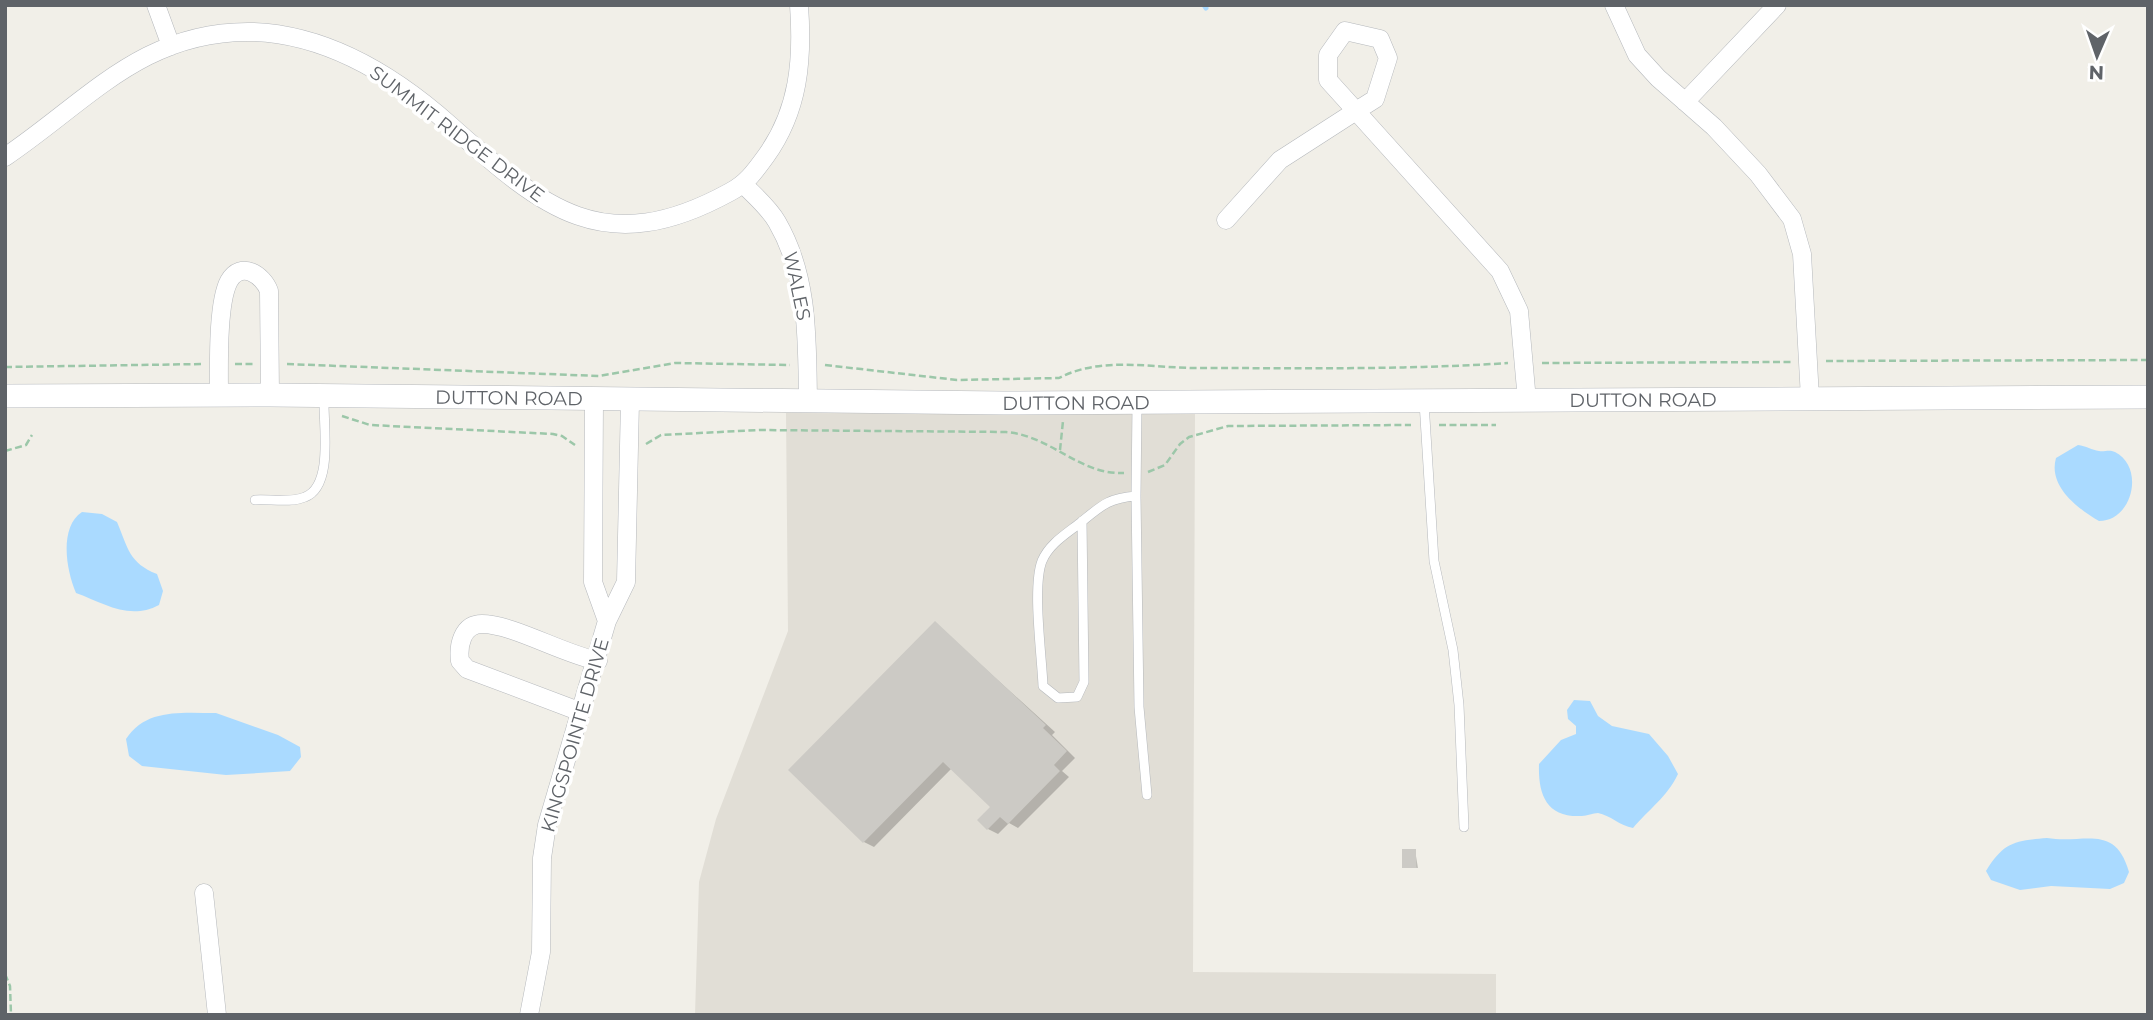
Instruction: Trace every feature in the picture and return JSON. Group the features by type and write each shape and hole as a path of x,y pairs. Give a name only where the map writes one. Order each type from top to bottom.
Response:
{"street":[{"path":"156,5 171,46"},
{"name":"SUMMIT RIDGE DRIVE","path":"5,157 116,75 155,50 214,35 254,32 297,38 339,51 371,67 427,108 502,172 546,203 606,223 638,223 682,215 744,185 783,133 795,95 802,37 799,5"},
{"path":"1614,5 1637,55 1714,127 1758,174 1793,219 1802,254 1810,398"},
{"path":"1685,102 1777,5"},
{"path":"1226,220 1280,160 1356,111 1500,271 1519,311 1527,401"},
{"name":"WALES","path":"744,185 775,219 795,257 804,300 808,402"},
{"path":"219,396 220,327 229,281 240,272 254,271 264,278 269,291 270,396"},
{"name":"DUTTON ROAD","path":"5,396 270,396 324,402 594,400 1137,403 2148,397"},
{"name":"KINGSPOINTE DRIVE","path":"594,400 593,582 607,621"},
{"name":"KINGSPOINTE DRIVE","path":"529,1015 541,952 542,858 547,825 598,661 607,621 626,582 629,401"},
{"path":"581,712 467,669 460,661 461,638 470,627 481,624 577,657 598,661"},
{"path":"204,893 216,1015"}],"lane":[{"path":"255,500 306,497 317,487 324,470 324,402"},
{"path":"1424,402 1434,561 1453,650 1459,705 1464,827"},
{"path":"1137,403 1139,707 1147,795"},
{"path":"1082,521 1084,682 1077,697 1058,698 1043,686 1038,594 1041,562 1053,544 1082,521 1113,498 1136,496"}],"path":[{"path":"5,367 270,364 599,376 676,363 808,365 971,380 1059,378 1072,371 1103,365 1191,368 1966,358 2148,360"},
{"path":"324,402 362,424 553,434 562,436 580,448 594,448"},
{"path":"1060,450 1063,425"},
{"path":"628,448 642,447 655,436 670,434 926,431 1023,433 1097,470 1137,472 1156,471 1165,465 1180,444 1189,437 1228,426 1496,425"},
{"path":"5,452 26,445 32,435"},
{"path":"5,974 10,984 11,1015"}],"shaded area":[{"path":"786,413 1195,414 1193,972 1496,974 1496,1015 695,1015 699,882 716,819 788,631"}],"water":[{"path":"2078,445 2115,452 2124,459 2130,469 2131,492 2127,503 2111,519 2099,521 2082,510 2060,487 2056,478 2056,458"},
{"path":"82,512 102,514 117,522 135,560 157,574 163,591 159,605 127,611 76,593 67,561 67,538 75,519"},
{"path":"1574,700 1590,701 1598,716 1612,726 1649,734 1668,756 1678,774 1663,796 1633,828 1598,813 1570,816 1560,813 1552,808 1543,794 1539,764 1561,740 1576,734 1576,726 1568,719 1567,710"},
{"path":"216,713 278,735 300,747 301,757 290,771 226,775 142,766 129,756 126,739 134,729 154,717 166,714"},
{"path":"2047,838 2107,841 2116,847 2123,857 2129,872 2124,883 2110,889 2051,886 2020,890 1991,880 1986,871 1998,854 2018,842"}],"building":[{"path":"935,621 1046,725 1043,728 1067,751 1054,765 1060,771 1008,824 1000,817 987,830 977,820 990,807 943,762 863,843 788,770"},
{"path":"1402,849 1416,849 1416,868 1402,868"}]}
